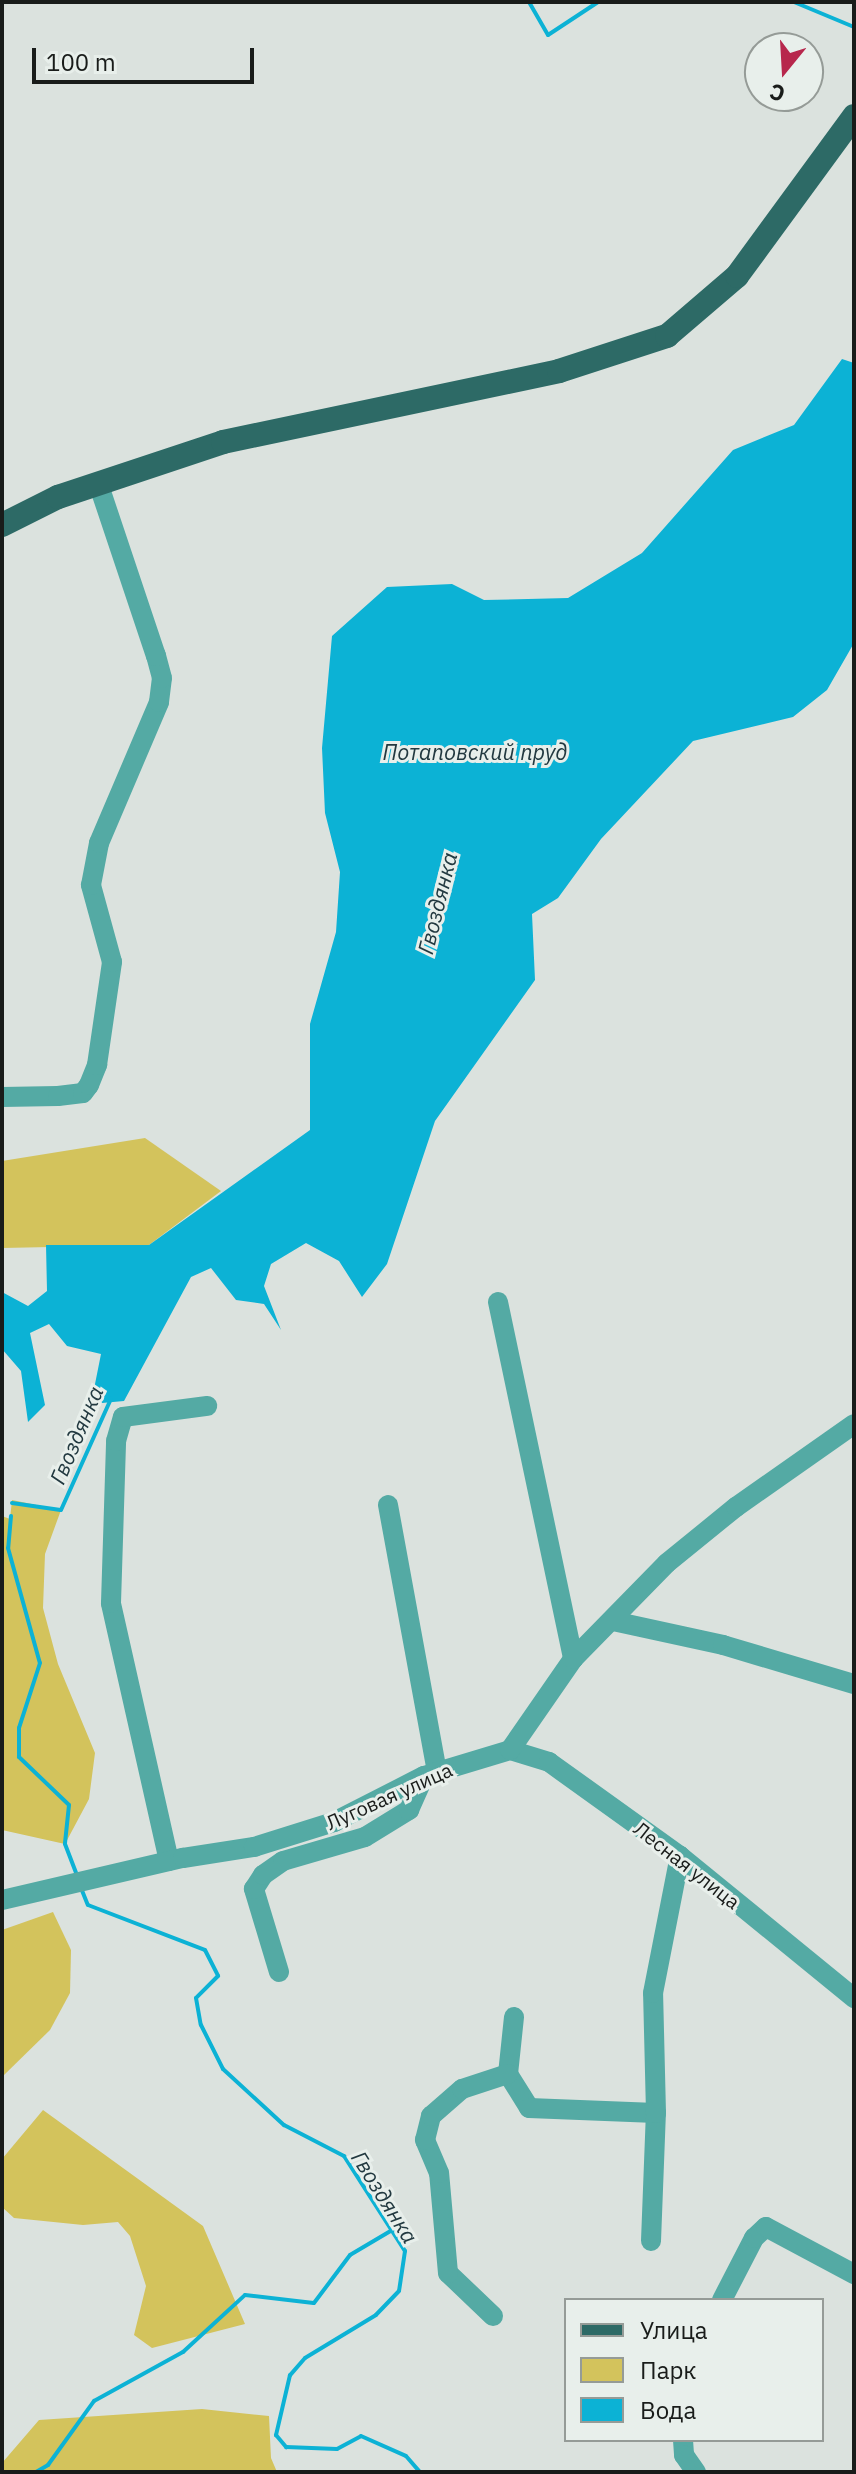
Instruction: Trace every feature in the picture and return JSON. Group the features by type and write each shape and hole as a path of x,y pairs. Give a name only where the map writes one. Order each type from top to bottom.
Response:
{"main road":[{"path":"2,525 58,497 99,486 223,442 559,371 667,336 737,276 854,116"}],"street":[{"path":"2,1097 83,1093 97,1065 112,962 91,885 99,843 159,702 162,678 156,656 99,486"},
{"path":"498,1302 573,1659"},
{"path":"169,1861 111,1603 116,1441 123,1417 207,1406"},
{"path":"510,1750 573,1659 678,1554 736,1507 854,1424"},
{"path":"279,1972 254,1889 263,1875 283,1861 365,1837 409,1810 430,1774 388,1505"},
{"path":"613,1621 723,1645 854,1684"},
{"name":"Луговая улица","path":"2,1900 169,1861 254,1847 334,1822 430,1774 510,1750"},
{"name":"Лесная улица","path":"510,1750 549,1762 680,1856 854,1998"},
{"path":"651,2241 656,2113 653,1993 680,1856"},
{"path":"514,2017 508,2074 529,2108 656,2113"},
{"path":"493,2316 448,2273 439,2173 425,2140 431,2116 462,2089 508,2074"},
{"path":"723,2298 754,2238 766,2227 854,2274"},
{"path":"683,2442 684,2455 696,2472"}],"green space":[{"path":"145,1138 221,1191 149,1245 2,1248 2,1161"},
{"path":"12,1500 61,1510 45,1554 43,1608 58,1664 95,1753 89,1799 65,1844 2,1830 2,1516 10,1519"},
{"path":"53,1912 71,1950 70,1993 50,2030 2,2077 2,1930"},
{"path":"43,2110 203,2226 245,2324 152,2348 134,2335 146,2286 130,2236 118,2222 83,2225 14,2218 2,2207 2,2159"},
{"path":"202,2409 269,2416 271,2458 277,2472 2,2472 2,2463 39,2420"}],"water":[{"name":"Потаповский пруд","path":"842,359 854,363 854,643 827,690 793,717 693,741 601,839 558,898 532,914 535,980 435,1121 387,1264 362,1297 339,1261 306,1243 271,1264 264,1286 281,1330 264,1304 236,1300 211,1268 191,1277 124,1401 91,1404 101,1354 67,1346 49,1324 30,1333 45,1405 28,1422 21,1371 2,1349 2,1292 28,1306 47,1291 46,1245 149,1245 310,1130 310,1024 336,932 340,872 325,813 322,748 332,636 387,587 452,584 484,600 568,598 642,553 733,450 794,425"}],"waterway":[{"name":"Гвоздянка","path":"529,2 548,35 598,2"},
{"name":"Гвоздянка","path":"794,2 854,27"},
{"name":"Гвоздянка","path":"12,1503 61,1510 111,1399"},
{"name":"Гвоздянка","path":"11,1516 8,1548 40,1663 19,1728 19,1757 69,1805 65,1844 77,1876"},
{"name":"Гвоздянка","path":"81,1888 88,1905 205,1950 218,1976 196,1998 201,2025 223,2069 284,2125 344,2156 405,2251 399,2291 376,2315 305,2358 290,2375 276,2435 286,2447 337,2449 361,2436 406,2456 420,2472"},
{"path":"36,2472 48,2465 94,2401 183,2352 245,2295 314,2303 350,2255 394,2229"}]}
